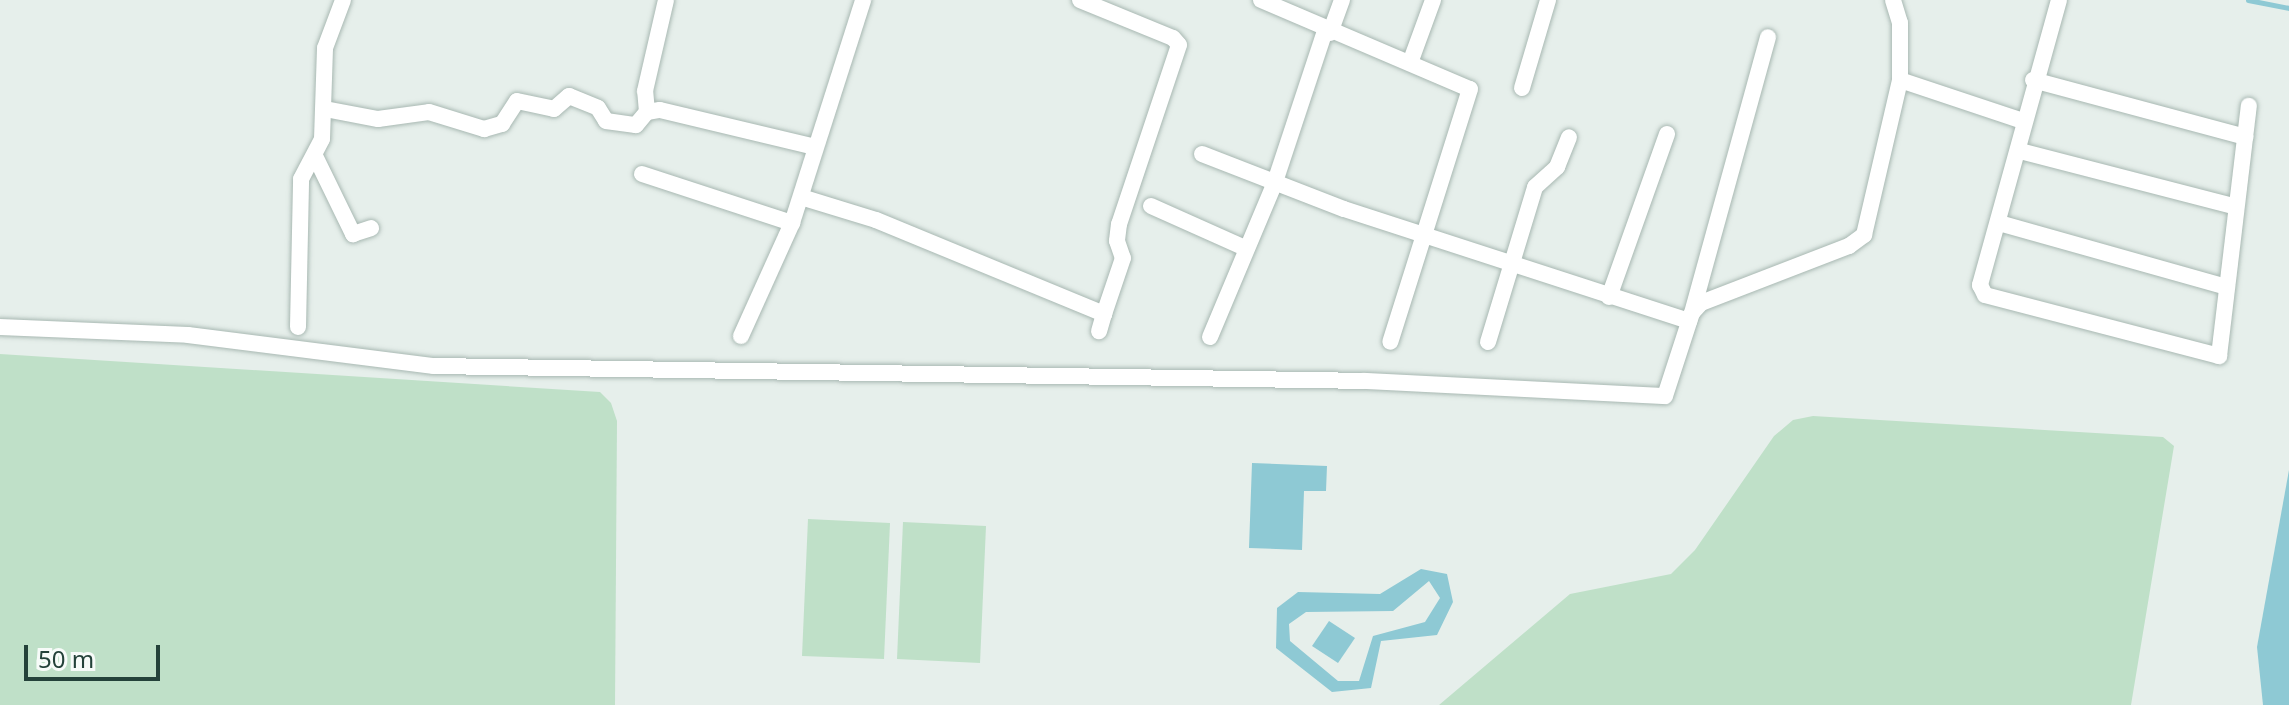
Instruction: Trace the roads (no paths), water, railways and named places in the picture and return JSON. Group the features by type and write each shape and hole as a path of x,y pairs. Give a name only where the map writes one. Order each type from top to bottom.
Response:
{"street":[{"path":"298,327 301,179 316,158 325,109 325,48 343,0"},
{"path":"647,112 645,91 666,0"},
{"path":"741,336 792,223 863,0"},
{"path":"801,197 876,220 1101,322 1123,258 1119,224 1179,45 1173,38 1080,0"},
{"path":"1261,0 1327,32 1410,63 1470,91 1390,342"},
{"path":"1210,337 1275,182 1327,32 1342,0"},
{"path":"1410,63 1433,0"},
{"path":"1522,88 1548,0"},
{"path":"1690,317 1715,295 1808,263 1864,235 1900,80 1900,28 1893,0"},
{"path":"2059,0 2033,80 2023,121 2020,151 1980,285 1985,295 2218,356 2249,106"},
{"path":"0,327 188,335 434,366 1365,381 1665,396 1768,37"},
{"path":"1900,80 2023,121"},
{"path":"2033,80 2245,137"},
{"path":"325,109 378,119 429,112 484,129 502,124 520,100 554,109 572,97 598,108 606,121 634,125 647,112 660,110 815,147"},
{"path":"1609,297 1667,134"},
{"path":"1488,342 1535,187 1557,167 1569,137"},
{"path":"2020,151 2236,207"},
{"path":"1202,154 1424,237 1609,297 1690,317"},
{"path":"316,158 353,234 371,228"},
{"path":"642,174 792,223"},
{"path":"1151,206 1245,248"},
{"path":"1999,223 2226,287"}],"water":[{"path":"1252,463 1327,466 1326,491 1304,491 1302,550 1249,548"},
{"path":"2289,470 2289,705 2263,705 2257,647"},
{"path":"1421,569 1447,574 1453,602 1437,635 1381,641 1371,688 1332,692 1276,648 1277,608 1298,592 1380,594","holes":["1429,581 1440,598 1425,622 1373,636 1359,681 1338,681 1290,641 1289,624 1306,612 1393,611"]},
{"path":"1329,621 1355,638 1338,663 1312,646"}],"waterway":[{"path":"2248,0 2289,8"}]}
